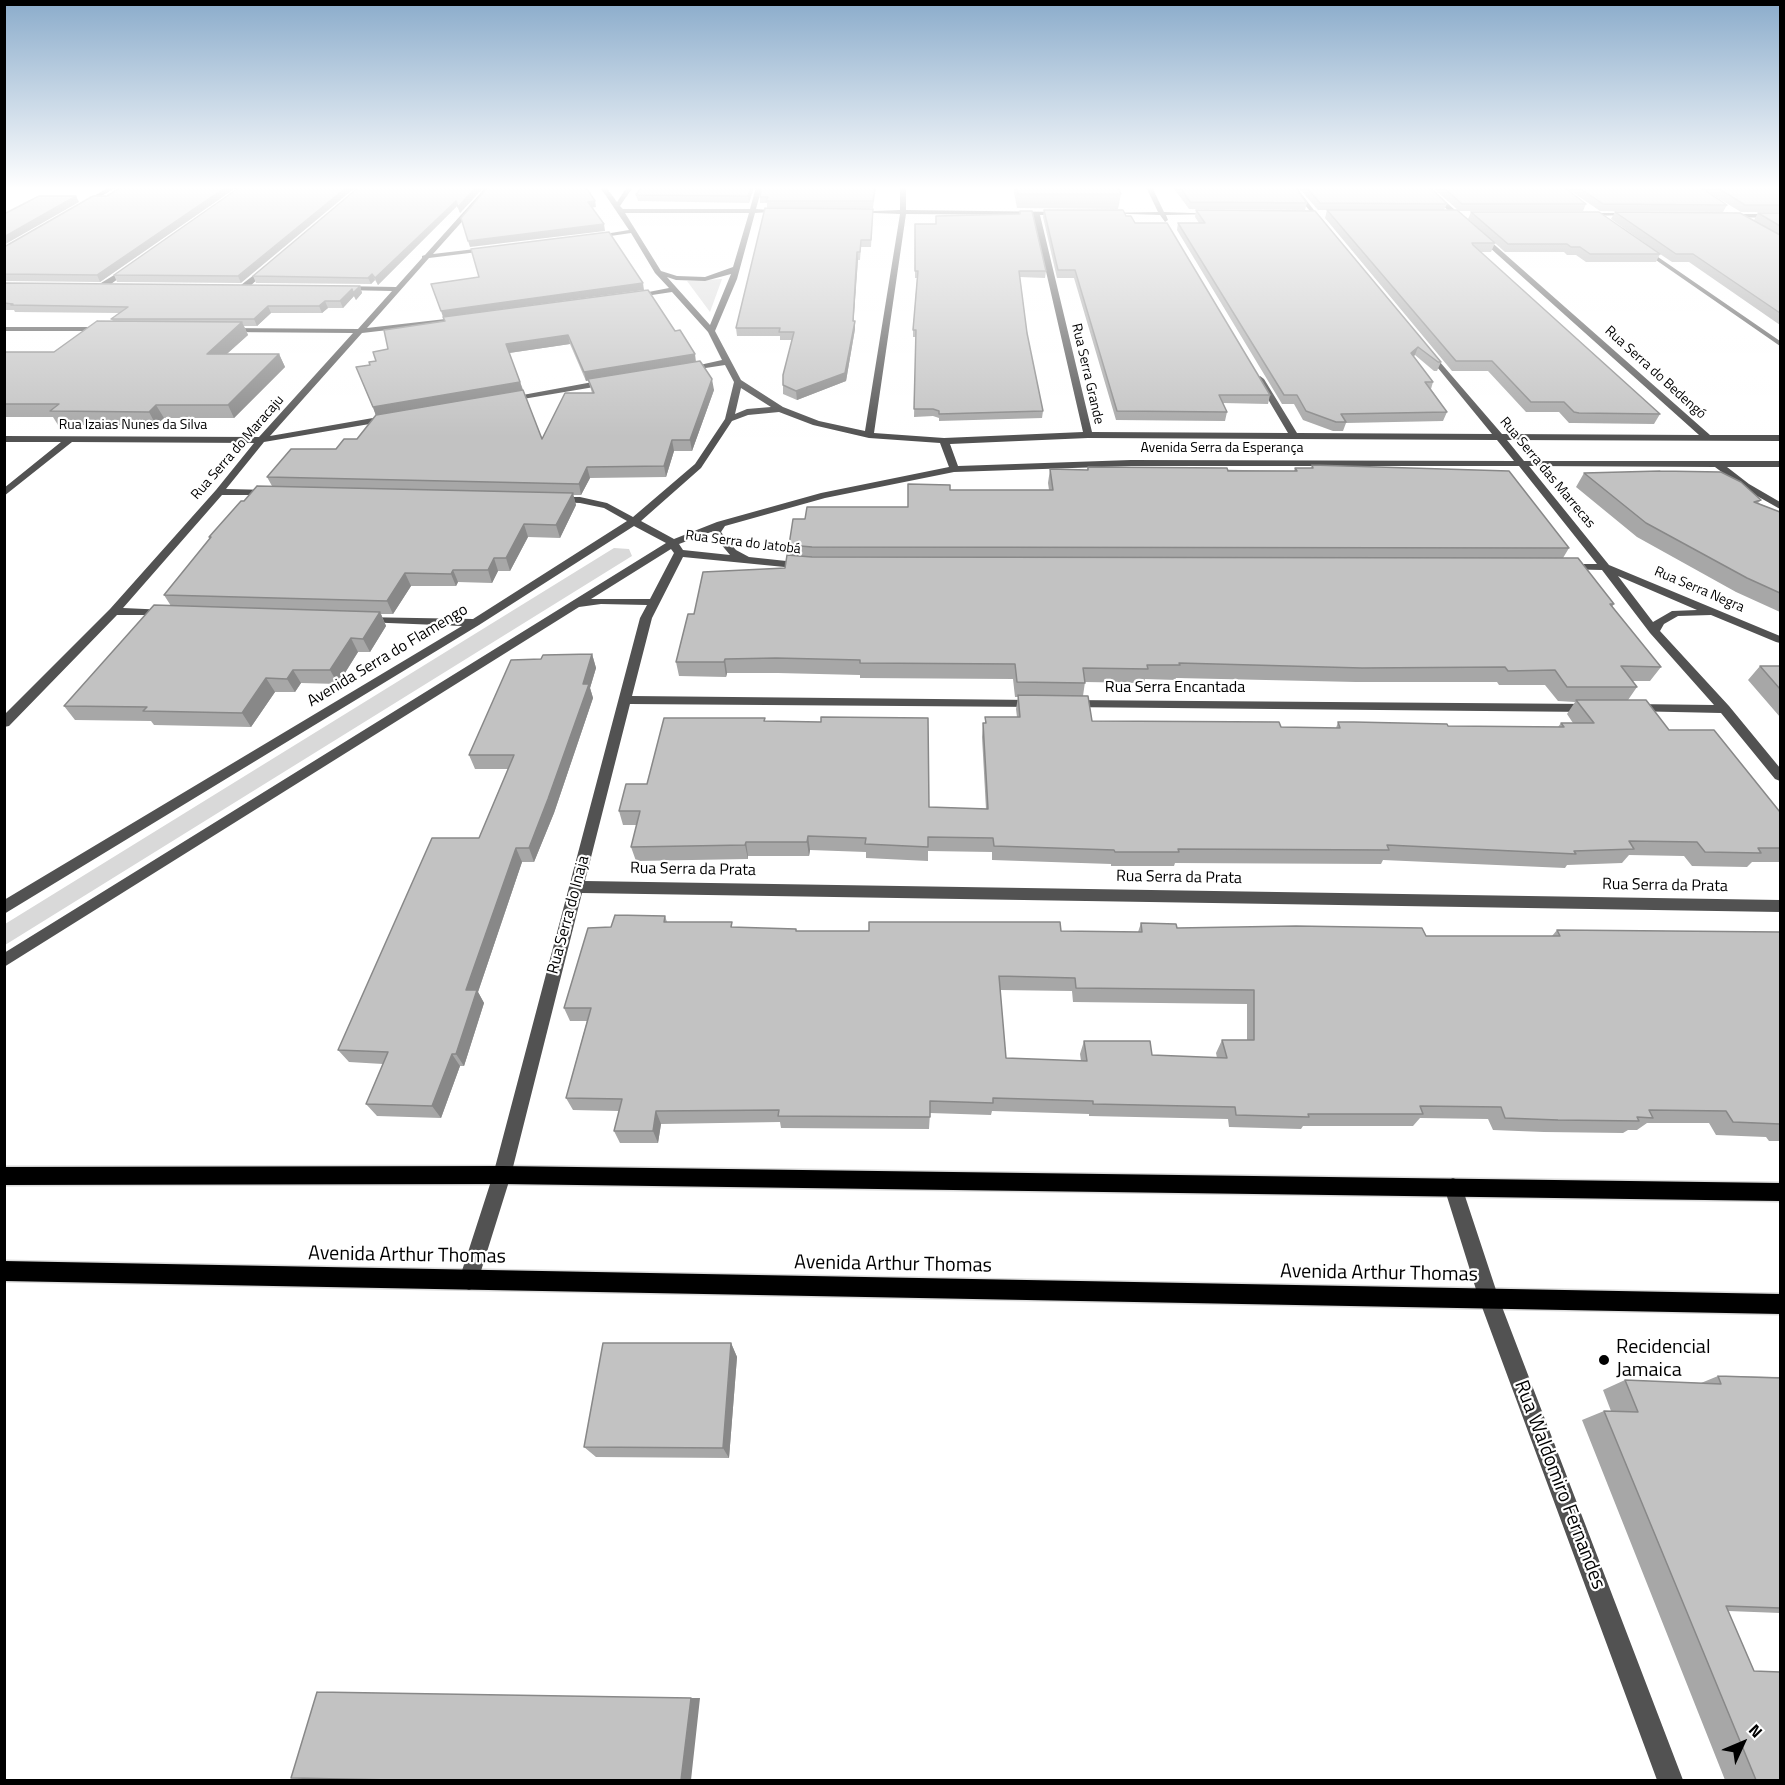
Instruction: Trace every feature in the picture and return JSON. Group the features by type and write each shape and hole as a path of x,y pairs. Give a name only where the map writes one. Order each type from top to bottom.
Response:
{"main road":[{"path":"4,1176 502,1175 1780,1192"},
{"name":"Avenida Arthur Thomas","path":"4,1271 1780,1304"}],"street":[{"path":"104,285 125,270"},
{"path":"244,287 264,270"},
{"name":"Rua Serra do Maracaju","path":"4,723 114,611 219,492 261,440 412,270"},
{"path":"657,270 711,331 738,382"},
{"path":"659,273 676,278 705,279 733,270"},
{"path":"711,331 735,270"},
{"path":"869,435 894,270"},
{"name":"Rua Serra Grande","path":"1049,270 1088,435"},
{"name":"Rua Serra do Bedengó","path":"1519,270 1706,436"},
{"path":"1675,270 1780,344"},
{"path":"93,285 116,286"},
{"path":"232,286 256,287"},
{"path":"338,288 396,289"},
{"path":"628,297 673,290"},
{"path":"218,330 360,330 471,318"},
{"path":"4,329 111,329"},
{"name":"Rua Serra das Marrecas","path":"1419,340 1605,567 1654,631 1725,709 1780,776"},
{"path":"680,369 727,362"},
{"path":"1252,366 1295,437"},
{"path":"494,401 622,379"},
{"name":"Avenida Serra da Esperança","path":"738,382 780,409 816,423 869,435 944,441 1088,435 1780,438"},
{"name":"Avenida Serra do Flamengo","path":"4,908 475,623 633,522 698,466 729,419 738,382"},
{"name":"Avenida Serra da Esperança","path":"729,419 747,412 780,409"},
{"name":"Rua Izaias Nunes da Silva","path":"4,440 261,440 401,416"},
{"path":"4,493 69,440"},
{"path":"944,441 954,469"},
{"name":"Avenida Serra da Esperança","path":"676,548 721,524 824,495 954,469 1131,463 1780,464"},
{"path":"1717,464 1746,486 1780,506"},
{"path":"219,492 277,494"},
{"path":"4,962 574,605 676,548 607,506 580,500 545,499"},
{"path":"721,524 717,532 723,542 732,552 748,560"},
{"name":"Rua Serra do Jatobá","path":"676,548 748,560 813,566"},
{"name":"Rua Serra do Inaja","path":"469,1280 502,1175 646,618 676,548"},
{"path":"1547,567 1605,567"},
{"name":"Rua Serra Negra","path":"1605,567 1780,640"},
{"path":"574,605 601,601 654,602"},
{"path":"114,611 184,613"},
{"path":"1654,631 1659,622 1676,613 1713,613"},
{"path":"347,619 475,623"},
{"name":"Rua Serra Encantada","path":"625,700 1725,709"},
{"name":"Rua Serra da Prata","path":"577,886 1780,906"},
{"name":"Rua Waldomiro Fernandes","path":"1453,1187 1489,1299 1670,1780"}],"shaded area":[{"path":"722,279 710,312 687,281"},
{"path":"614,548 629,549 632,556 5,945 5,924"}],"building":[{"path":"4,270 104,270 97,275 4,274"},
{"path":"121,270 245,270 238,276 114,275"},
{"path":"260,270 383,270 375,278 372,274 368,278 253,276"},
{"path":"477,270 635,270 643,283 441,311 431,284 479,277"},
{"path":"750,270 856,270 853,321 855,321 845,373 796,391 783,385 783,375 794,332 779,332 780,328 736,328"},
{"path":"1046,270 1019,271 1027,333 1043,411 939,414 939,411 933,409 914,409 916,330 913,330 918,271 915,271"},
{"path":"1075,270 1195,270 1270,395 1219,395 1227,412 1117,411"},
{"path":"1207,270 1364,270 1441,362 1418,347 1411,353 1433,382 1425,382 1447,412 1341,414 1346,422 1336,422 1306,411 1297,395 1284,395"},
{"path":"1379,270 1501,270 1660,414 1579,413 1574,412 1564,402 1531,402 1492,361 1456,361"},
{"path":"1717,270 1780,270 1780,313"},
{"path":"4,283 360,286 353,293 352,289 340,301 325,301 319,306 268,306 254,319 111,319 128,307 11,305 13,304 4,303"},
{"path":"648,290 675,331 680,330 695,354 584,372 568,335 506,344 520,382 373,407 356,367 370,365 369,362 376,361 373,352 388,349 384,330 445,321 443,317"},
{"path":"97,321 242,322 207,354 279,354 228,405 156,405 149,412 50,411 59,404 4,404 4,352 54,352"},
{"path":"700,361 712,379 690,440 672,440 664,466 587,467 579,484 267,477 291,449 336,449 344,439 357,439 376,415 523,390 542,439 565,393 594,393 588,379"},
{"path":"1312,465 1509,471 1569,548 812,547 789,545 793,519 805,519 807,507 908,507 908,484 950,485 950,490 1053,490 1050,469 1227,468 1228,471 1297,471 1295,468 1313,468"},
{"path":"1721,472 1741,482 1761,500 1754,502 1780,512 1780,593 1747,578 1646,523 1584,473"},
{"path":"257,486 573,493 556,525 524,524 506,558 494,558 488,570 453,570 451,574 405,573 387,601 164,595 211,537 209,537"},
{"path":"787,555 812,557 1578,558 1614,604 1610,604 1661,667 1621,666 1637,687 1567,687 1555,670 1508,671 1505,667 1362,668 1179,663 1180,665 1147,665 1148,669 1083,668 1085,683 1017,682 1015,664 860,663 860,660 776,658 725,659 724,662 676,662 688,614 694,614 703,572 785,568"},
{"path":"154,605 380,612 363,639 351,638 330,670 293,670 287,679 266,678 242,713 143,711 147,707 64,706"},
{"path":"592,654 583,684 589,684 529,848 516,848 466,990 477,990 456,1054 452,1054 432,1106 366,1104 388,1052 338,1050 432,838 479,838 514,755 469,755 511,660 541,659 543,655"},
{"path":"1760,666 1780,666 1780,689"},
{"path":"1018,695 1088,696 1092,721 1279,722 1281,727 1340,728 1338,722 1564,727 1561,723 1594,723 1576,700 1646,700 1669,730 1714,730 1780,812 1780,848 1758,848 1761,853 1705,852 1697,842 1629,841 1634,849 1574,851 1576,854 1387,845 1389,850 1178,849 1179,852 1115,852 1114,850 994,846 993,838 928,837 928,847 865,844 866,838 808,836 807,842 631,847 640,811 619,811 626,784 647,784 664,718 765,718 764,721 821,722 821,717 928,718 929,807 988,809 983,723 986,723 985,717 1020,717"},
{"path":"615,915 665,916 664,922 732,922 731,927 796,929 796,931 869,931 869,922 1060,922 1061,931 1142,932 1141,923 1176,924 1177,928 1296,926 1422,928 1426,936 1560,936 1557,930 1780,932 1780,1124 1733,1122 1726,1111 1649,1110 1653,1118 1637,1117 1639,1121 1558,1120 1505,1118 1501,1107 1420,1106 1423,1114 1308,1114 1309,1117 1236,1115 1235,1107 1093,1104 1093,1101 993,1098 993,1103 930,1101 930,1117 778,1116 779,1110 656,1111 653,1131 614,1131 622,1099 566,1098 591,1008 564,1008 588,928 611,927","holes":["999,976 1075,978 1076,988 1254,990 1254,1040 1222,1040 1227,1058 1152,1055 1150,1041 1084,1041 1087,1061 1006,1058"]},
{"path":"603,1343 731,1343 723,1448 584,1447"},
{"path":"1718,1376 1780,1378 1780,1608 1726,1606 1754,1671 1780,1672 1780,1780 1756,1780 1604,1411 1638,1412 1625,1380 1721,1384"},
{"path":"317,1692 691,1698 681,1780 291,1778"}],"place":[{"name":"Recidencial Jamaica","path":"1604,1360"}]}
